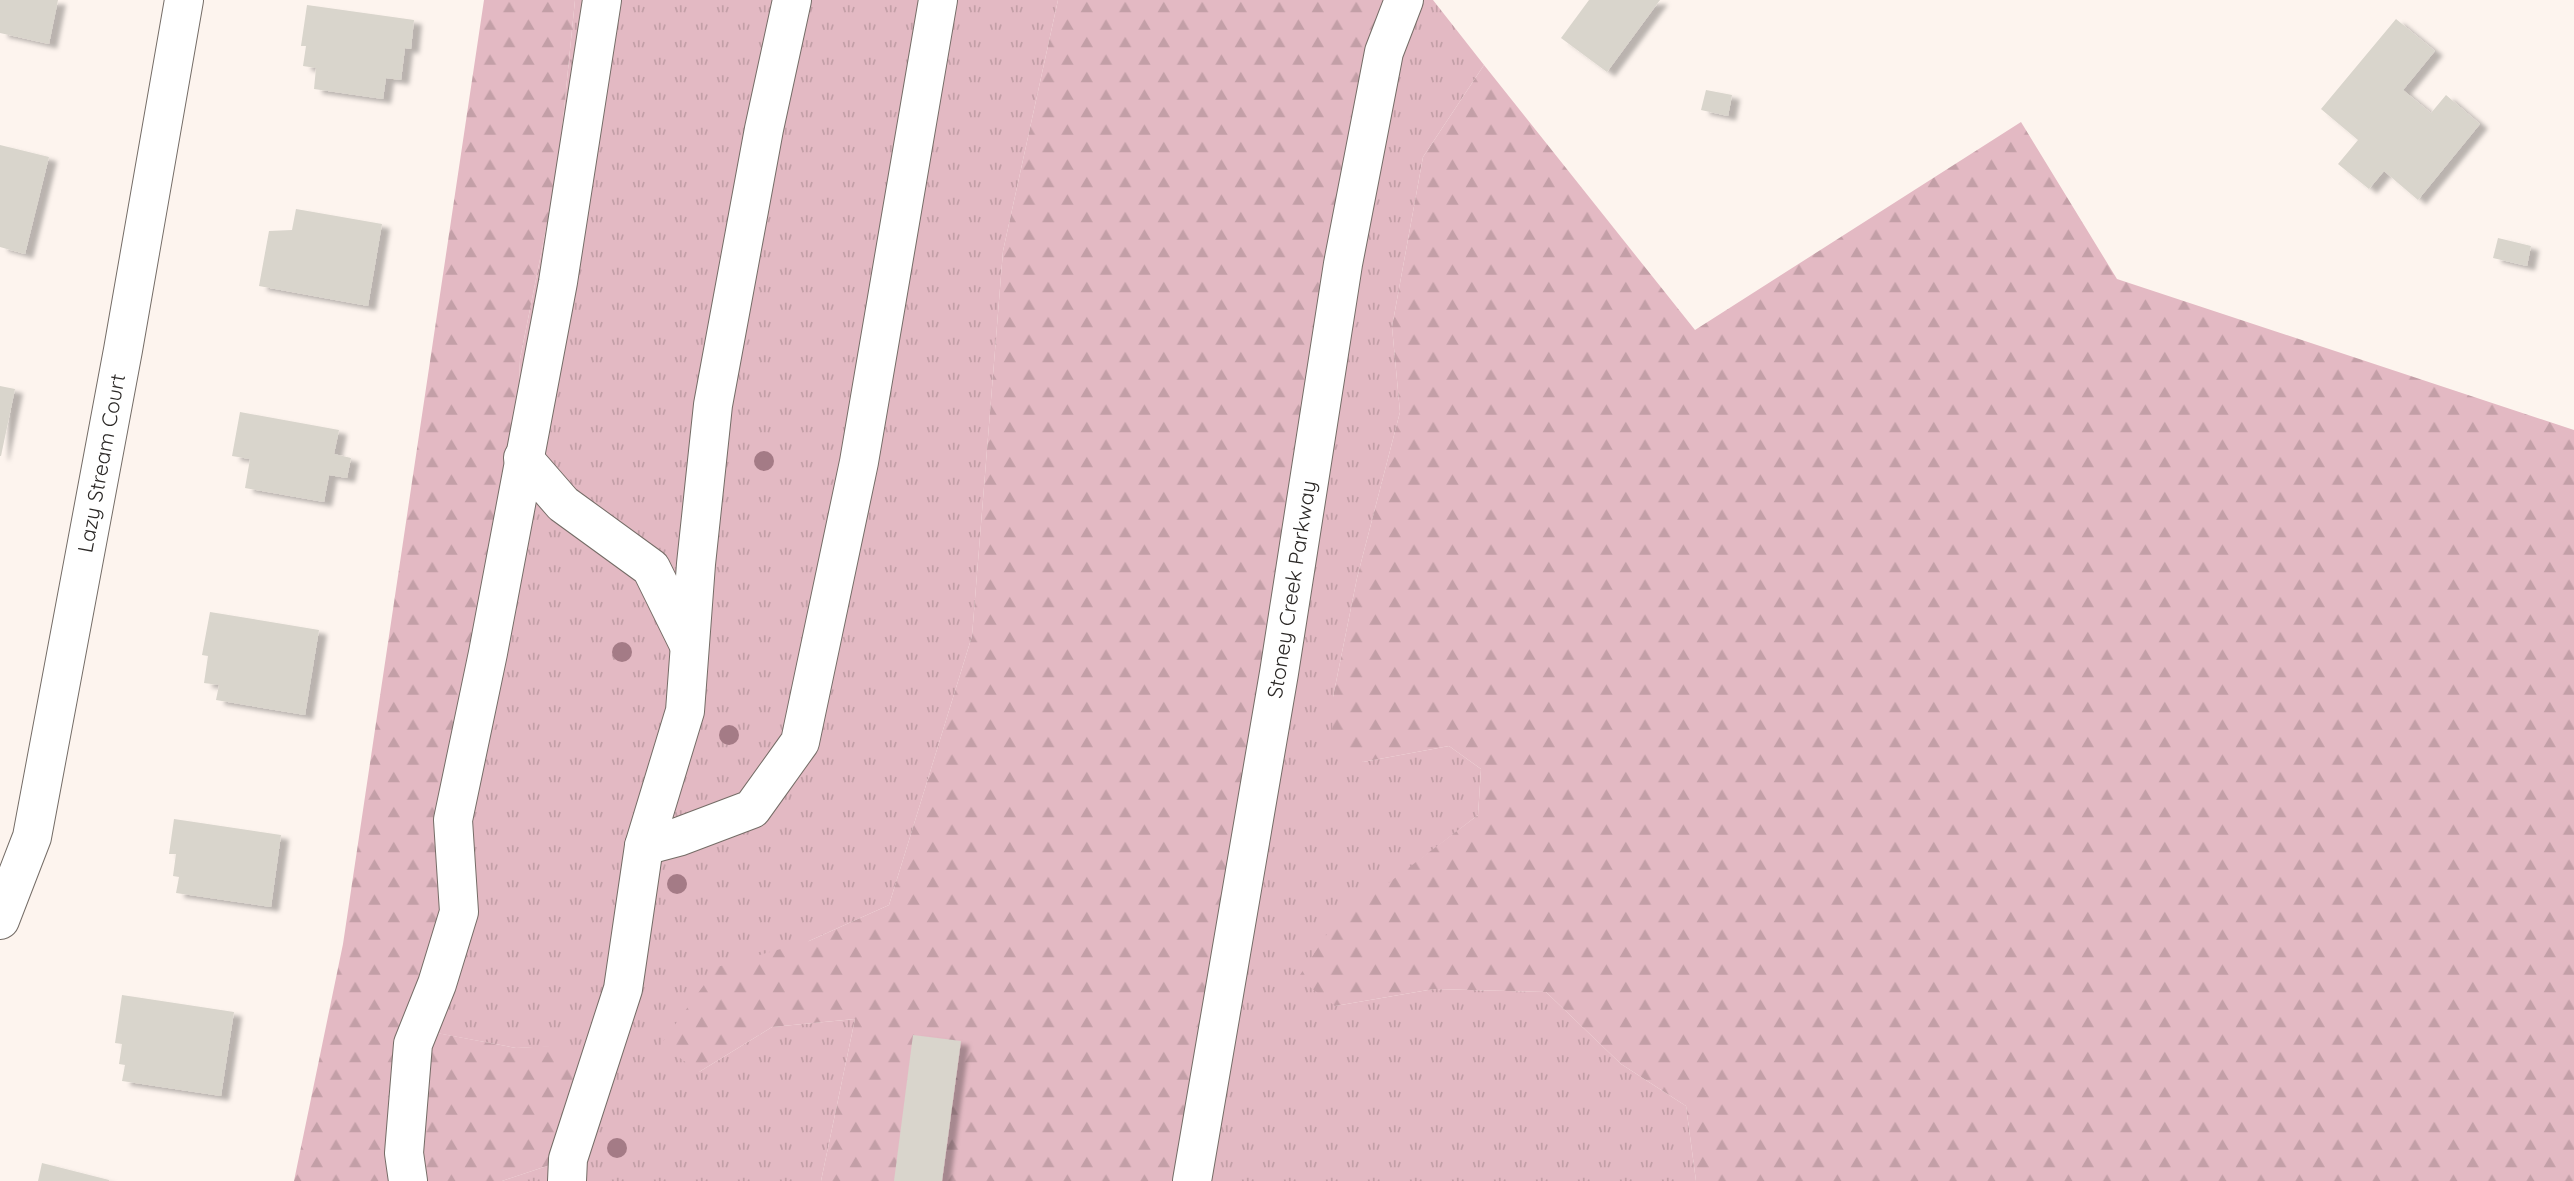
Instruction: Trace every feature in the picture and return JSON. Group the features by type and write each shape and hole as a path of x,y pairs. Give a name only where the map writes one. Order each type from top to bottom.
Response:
{"street":[{"name":"Lazy Stream Court","path":"0,920 32,837 123,350 184,0"},
{"path":"408,1181 404,1153 413,1044 437,984 459,912 453,820 488,653 558,282 602,0"},
{"path":"568,1181 568,1159 623,989 644,846 685,711 713,405 764,129 792,0"},
{"path":"644,846 678,837 752,809 800,742 859,462 938,0"},
{"name":"Stoney Creek Parkway","path":"1192,1181 1281,659 1343,264 1384,52 1404,0"},
{"path":"523,458 563,504 651,568 690,646"}],"green space":[{"path":"484,0 575,0 558,169 520,359 515,502 432,1032 516,1048 567,1045 585,1107 568,1159 502,1181 294,1181 343,944"},
{"path":"575,0 1058,0 1003,251 972,636 889,905 809,941 699,1072 772,1027 855,1019 821,1181 502,1181 568,1159 567,1046 516,1048 431,1032 515,502 520,359 558,169"},
{"path":"1058,0 1404,0 1192,1181 821,1181 855,1019 772,1027 699,1072 661,1044 717,967 809,941 889,905 972,636 1003,251"},
{"path":"1404,0 1433,0 1484,65 1423,157 1392,327 1400,412 1357,578 1333,697 1363,762 1449,746 1481,769 1478,815 1408,869 1335,1006 1434,989 1546,992 1621,1064 1686,1106 1696,1181 1192,1181"},
{"path":"1484,65 1695,330 2021,122 2117,279 2574,430 2574,1181 1696,1181 1686,1106 1621,1064 1546,992 1434,989 1335,1006 1298,978 1333,925 1478,815 1481,769 1449,746 1363,762 1332,740 1333,697 1357,578 1400,412 1392,327 1423,157"}],"building":[{"path":"0,0 58,0 49,44 0,33"},
{"path":"1589,0 1660,0 1607,72 1561,38"},
{"path":"307,5 414,20 411,49 405,48 401,80 386,78 383,99 314,89 316,68 303,66 306,46 301,46"},
{"path":"2396,19 2435,51 2403,90 2431,113 2446,95 2480,124 2418,200 2384,171 2369,189 2338,164 2358,140 2321,109"},
{"path":"1706,90 1732,95 1728,116 1701,110"},
{"path":"0,145 49,157 25,254 0,247"},
{"path":"296,209 382,224 368,306 259,286 269,231 292,230"},
{"path":"2498,238 2531,246 2527,266 2493,258"},
{"path":"0,386 15,389 1,456 0,456"},
{"path":"240,412 339,430 334,454 351,458 347,478 329,475 324,502 245,488 250,459 232,456"},
{"path":"210,612 319,630 305,715 216,700 219,685 204,683 208,656 202,655"},
{"path":"174,819 281,835 271,907 176,893 179,877 173,876 176,854 169,854"},
{"path":"122,995 234,1012 221,1096 122,1081 125,1065 119,1064 122,1044 115,1043"},
{"path":"913,1035 961,1041 942,1181 894,1181"},
{"path":"42,1163 109,1180 109,1181 38,1181"}]}
